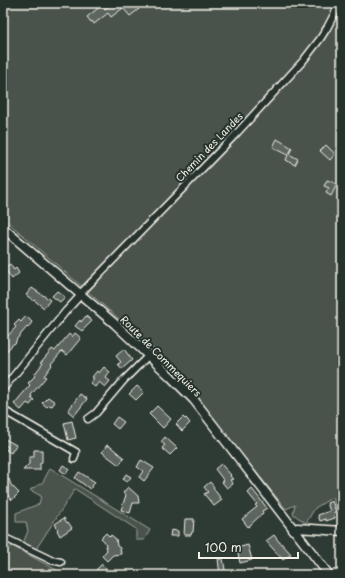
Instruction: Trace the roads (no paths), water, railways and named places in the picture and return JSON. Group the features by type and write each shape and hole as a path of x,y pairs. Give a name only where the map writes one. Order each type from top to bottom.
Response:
{"street":[{"name":"Chemin des Landes","path":"3,389 80,294 235,136 293,72 320,40 340,3"},
{"name":"Route de Commequiers","path":"3,228 115,324 149,355 194,400 329,575"},
{"path":"88,418 96,413 124,380 149,355"},
{"path":"3,410 76,452 74,459"},
{"path":"293,530 297,528 342,531"},
{"path":"3,537 51,560 61,562"}]}
